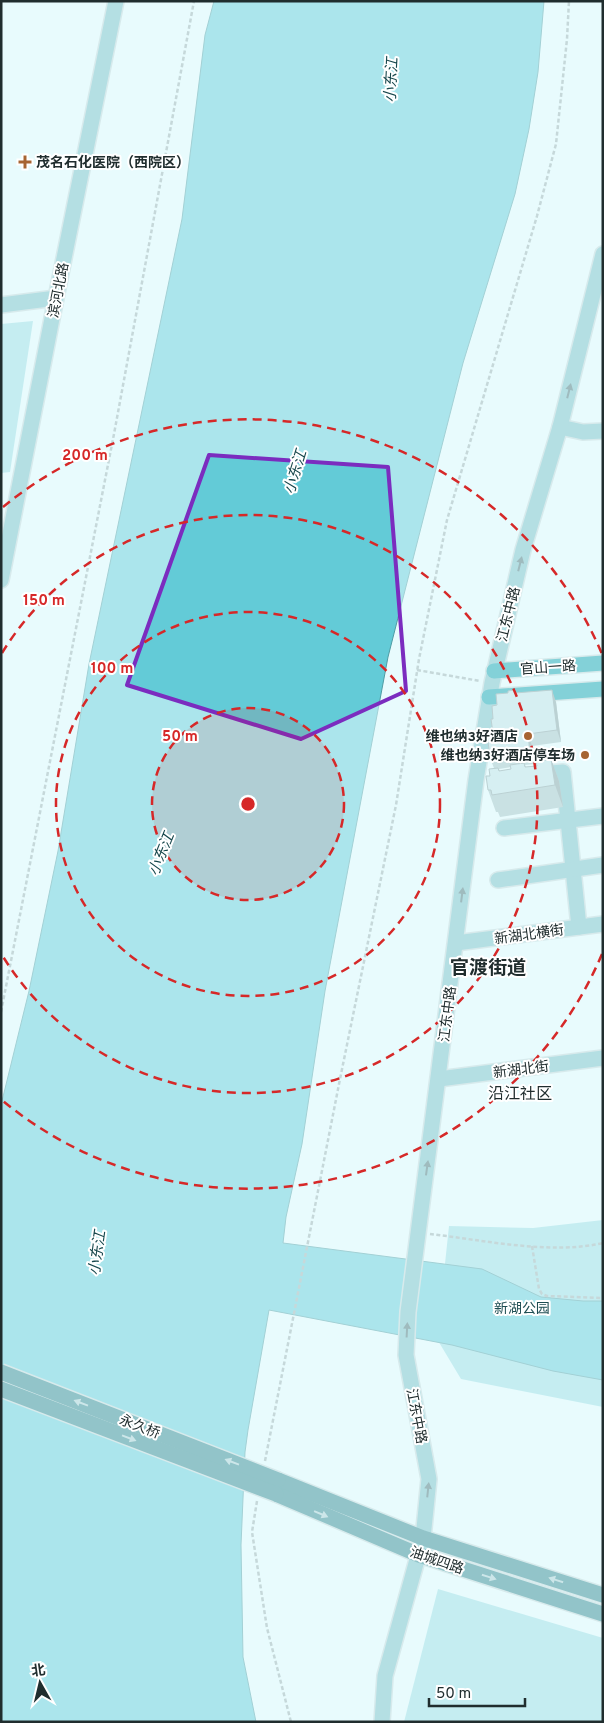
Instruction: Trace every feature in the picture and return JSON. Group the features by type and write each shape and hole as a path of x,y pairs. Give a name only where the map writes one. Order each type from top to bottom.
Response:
{"main road":[{"name":"官山一路","path":"492,683 580,665 603,663"},
{"path":"580,665 582,690"},
{"name":"官山一路","path":"492,683 582,690 603,689"},
{"name":"永久桥","path":"1,1372 277,1487"},
{"name":"永久桥","path":"1,1389 277,1487"},
{"name":"油城四路","path":"277,1487 423,1538 603,1595"},
{"name":"油城四路","path":"277,1487 419,1555 603,1614"}],"street":[{"name":"滨河北路","path":"1,580 116,1"},
{"name":"江东中路","path":"382,1722 385,1676 423,1538 429,1479 406,1355 408,1312 476,780 492,683 523,550 560,427 603,254"},
{"path":"1,305 56,298"},
{"path":"560,427 583,432 603,431"},
{"path":"524,776 562,772 579,927"},
{"path":"476,780 495,778"},
{"path":"504,828 603,816"},
{"path":"498,880 603,865"},
{"name":"新湖北横街","path":"456,943 603,924"},
{"name":"新湖北街","path":"439,1079 603,1058"}],"path":[{"path":"1,1012 116,424 194,1"},
{"path":"263,1468 396,805 417,670 447,520 537,216 556,144 569,1"},
{"path":"417,670 492,683"},
{"path":"418,1232 532,1246 565,1247 603,1243"},
{"path":"532,1246 539,1289 542,1294 547,1296 603,1298"},
{"path":"258,1495 252,1532 267,1628 291,1722"}],"highlighted area":[{"path":"209,455 388,467 406,691 301,739 127,685"}],"green space":[{"path":"33,321 10,472 1,473 1,324"},
{"name":"新湖公园","path":"603,1220 603,1407 461,1379 437,1339 449,1226 533,1228"},
{"path":"438,1589 603,1638 603,1722 404,1722"}],"water":[{"name":"小东江","path":"214,1 544,1 538,72 529,129 515,194 463,363 388,657 325,991 302,1144 286,1217 283,1243 482,1269 541,1297 603,1301 603,1380 553,1371 452,1345 269,1310 245,1452 241,1545 243,1657 256,1722 1,1722 1,1105 29,991 58,851 89,664 182,219 205,35"}],"building":[{"name":"维也纳3好酒店","path":"514,690 515,693 552,690 557,730 528,734 530,753 490,758 488,741 494,740 491,719 493,719 492,706 497,705 496,694 508,693 508,691"},
{"path":"551,759 555,785 492,795 491,790 488,790 486,776 490,776 489,769 498,768 499,771 511,769 510,765 524,763 525,767 537,766 536,762"}],"place":[{"name":"茂名石化医院（西院区）","path":"25,162"},
{"name":"维也纳3好酒店","path":"528,736"},
{"name":"维也纳3好酒店停车场","path":"585,755"}],"district":[{"name":"官渡街道","path":"488,967"},
{"name":"沿江社区","path":"520,1093"}]}
